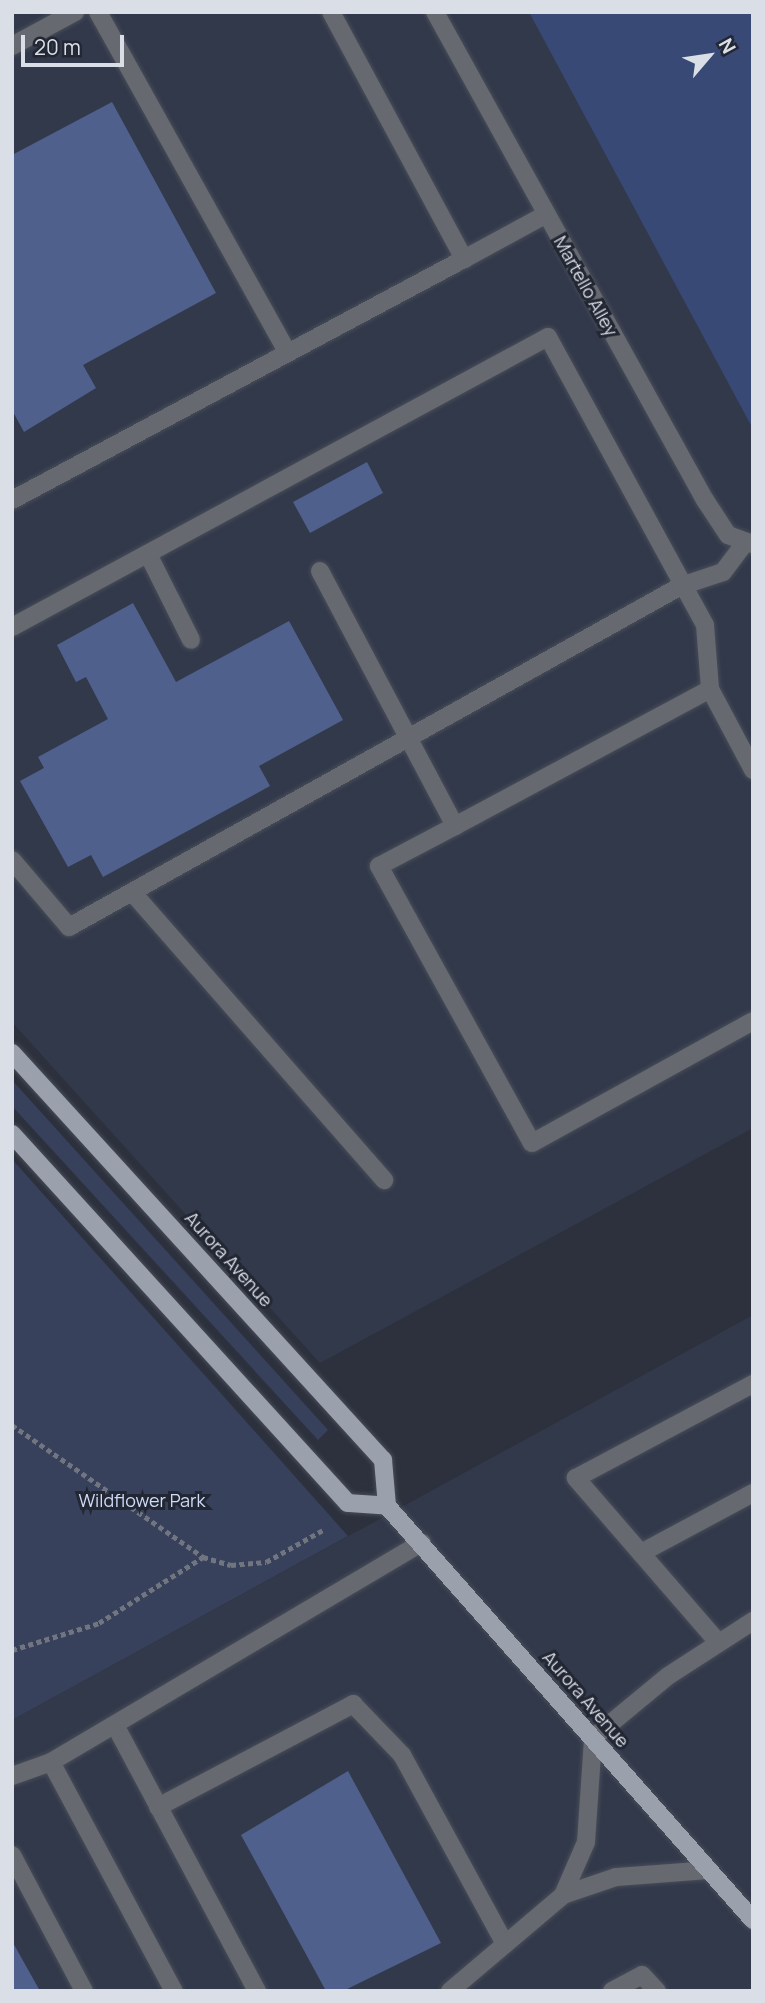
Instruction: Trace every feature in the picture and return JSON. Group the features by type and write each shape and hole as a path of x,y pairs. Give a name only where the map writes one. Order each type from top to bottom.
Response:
{"main road":[{"name":"Aurora Avenue","path":"12,1053 383,1460 387,1506 753,1920"},
{"path":"12,1134 348,1503 387,1506"}],"street":[{"path":"12,46 75,12"},
{"path":"98,12 288,353"},
{"path":"331,12 464,258"},
{"name":"Martello Alley","path":"435,12 705,500 728,535 749,543"},
{"path":"12,500 547,214"},
{"path":"12,627 548,337 681,586 705,625 710,689 753,771"},
{"path":"12,860 69,927 681,586 723,572 749,543"},
{"path":"148,554 191,640"},
{"path":"320,571 454,826"},
{"path":"710,689 379,866 532,1143 753,1021"},
{"path":"132,892 384,1180"},
{"path":"717,1641 576,1478 753,1384"},
{"path":"641,1553 753,1493"},
{"path":"12,1776 51,1762 422,1543"},
{"path":"563,1895 586,1842 593,1738 717,1641 753,1621"},
{"path":"158,1807 353,1704 402,1755 505,1944"},
{"path":"115,1725 257,1991"},
{"path":"51,1762 174,1991"},
{"path":"12,1855 84,1991"},
{"path":"450,1991 563,1895 616,1877 709,1870"},
{"path":"612,1991 642,1975 657,1991"}],"path":[{"path":"12,1425 203,1556 231,1565 266,1562 323,1530"},
{"path":"12,1650 99,1623 203,1556"}],"shaded area":[{"path":"12,12 753,12 753,1128 320,1363 12,1022"},
{"path":"529,12 753,12 753,429"},
{"path":"753,1315 753,1991 12,1991 12,1720"}],"green space":[{"path":"12,1080 328,1430 318,1440 12,1106"},
{"name":"Wildflower Park","path":"12,1159 348,1536 12,1720"}],"building":[{"path":"112,102 216,293 83,365 96,388 24,432 12,410 12,155"},
{"path":"367,462 383,493 310,533 293,502"},
{"path":"133,603 176,682 289,621 343,720 259,766 270,786 103,877 91,855 68,867 20,781 44,768 38,757 108,719 86,677 76,682 57,645"},
{"path":"348,1771 441,1943 343,1991 326,1991 241,1835"},
{"path":"12,1941 40,1991 12,1991"}]}
